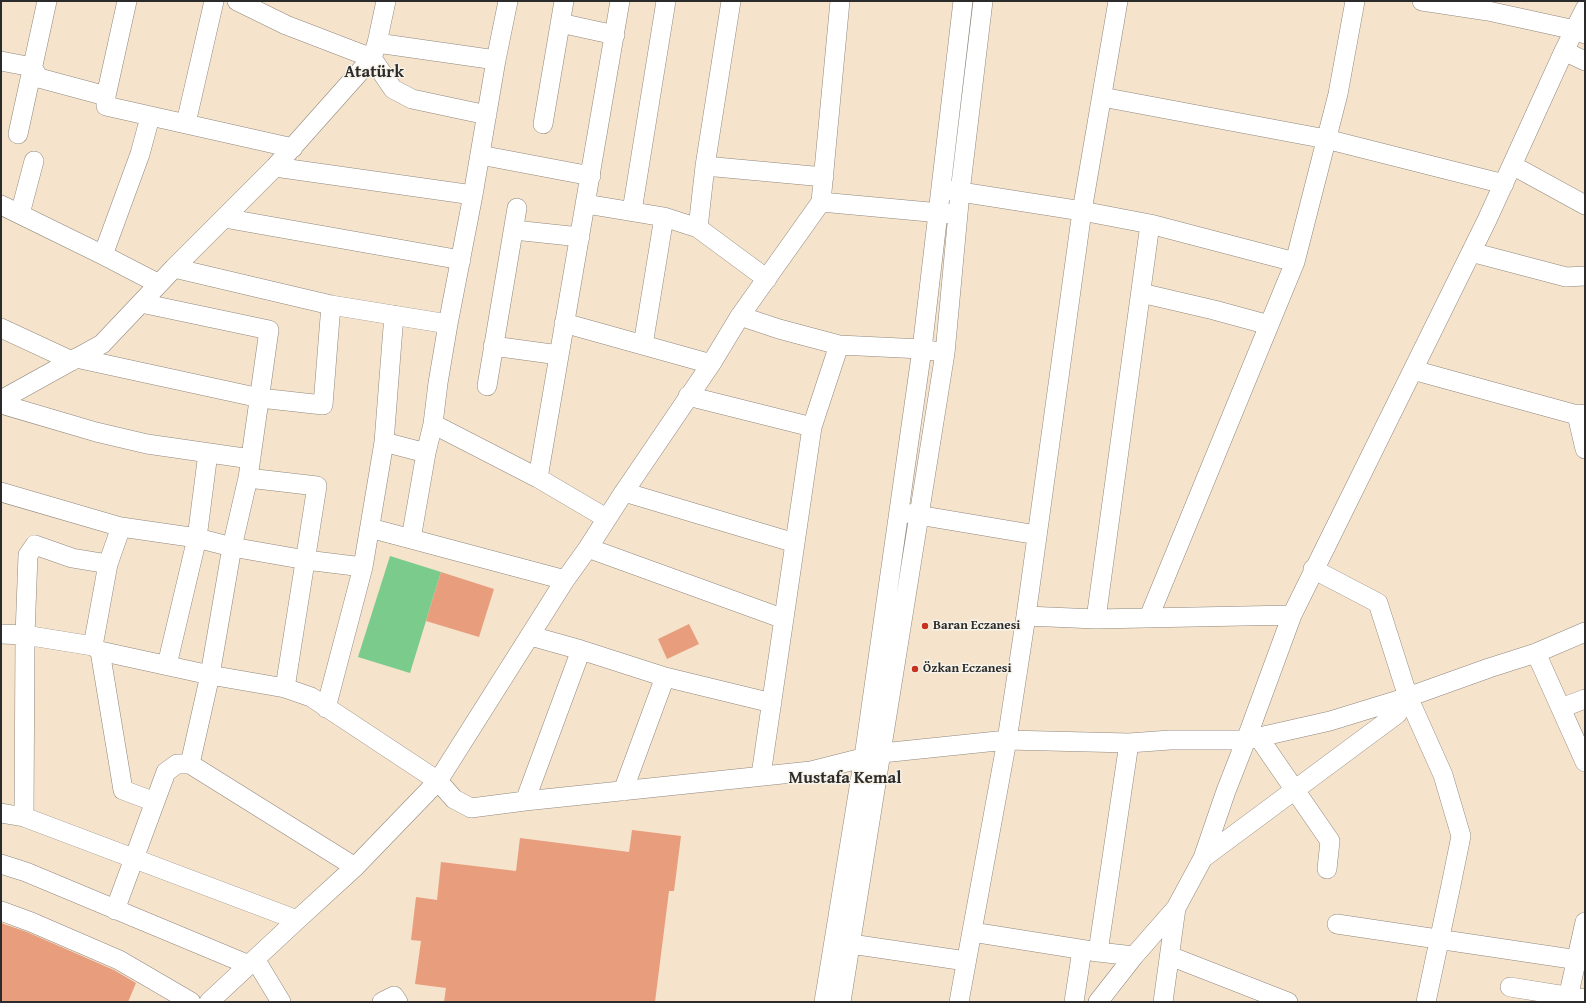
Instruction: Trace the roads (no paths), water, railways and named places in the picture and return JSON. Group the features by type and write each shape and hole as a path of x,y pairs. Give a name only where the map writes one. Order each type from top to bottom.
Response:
{"street":[{"path":"18,134 47,1"},
{"path":"127,1 106,96 106,106 293,148"},
{"path":"186,123 214,1"},
{"path":"237,1 286,25 375,50 496,60"},
{"path":"1,400 102,344 174,268 276,167 375,50 386,1"},
{"path":"411,539 426,453 433,424 448,324 508,1"},
{"path":"543,124 564,1"},
{"path":"538,478 620,1"},
{"path":"632,212 666,1"},
{"path":"698,228 705,166 731,1"},
{"path":"210,1002 355,867 438,781 606,518 711,364 740,316 821,202 840,1"},
{"path":"841,1002 851,944 899,512 922,349 963,1"},
{"path":"824,1002 873,755 918,515 945,353 960,192 983,1"},
{"path":"959,1002 1007,740 1026,616 1082,211 1118,1"},
{"path":"1149,617 1295,262 1338,94 1355,1"},
{"path":"1422,1 1489,6 1580,32"},
{"path":"1098,1002 1134,956 1176,908 1203,858 1226,791 1253,739 1292,615 1504,184 1564,52 1580,32 1585,9"},
{"path":"560,23 615,36"},
{"path":"375,50 393,89 412,99 488,115"},
{"path":"1564,52 1585,61"},
{"path":"1,61 32,68 39,78 106,96"},
{"path":"1102,97 1326,139 1504,184"},
{"path":"104,255 140,154 150,117"},
{"path":"480,155 591,176"},
{"path":"20,214 34,161"},
{"path":"1512,165 1585,205"},
{"path":"705,166 824,177"},
{"path":"276,167 473,195"},
{"path":"941,189 1082,211 1150,224 1295,262"},
{"path":"821,202 958,215"},
{"path":"586,204 664,217 698,228 767,279"},
{"path":"1,205 104,255 159,284"},
{"path":"487,386 517,208"},
{"path":"643,345 664,217"},
{"path":"224,218 461,260"},
{"path":"1096,619 1150,224"},
{"path":"514,230 580,237"},
{"path":"1471,252 1566,277 1585,276"},
{"path":"174,268 331,305 448,324"},
{"path":"1141,293 1214,310 1269,325"},
{"path":"141,303 269,330 248,478 232,547 210,675 190,764"},
{"path":"1,328 74,359 260,398 323,404 331,305"},
{"path":"326,708 363,567 370,528 384,442 394,315"},
{"path":"740,316 779,329 839,345 922,349 945,353"},
{"path":"564,323 711,364"},
{"path":"761,775 812,427 839,345"},
{"path":"494,346 560,355"},
{"path":"1412,370 1581,414 1585,449"},
{"path":"688,396 812,427"},
{"path":"1,404 96,432 147,444 251,459"},
{"path":"433,424 538,478 606,518"},
{"path":"384,442 426,453"},
{"path":"167,665 197,538 208,453"},
{"path":"248,478 317,486 285,688"},
{"path":"1,492 84,518 121,527 197,538 232,547 306,560 363,567"},
{"path":"624,492 795,543"},
{"path":"899,512 1037,535"},
{"path":"121,527 108,564 96,648 123,790 155,802"},
{"path":"370,528 565,580"},
{"path":"24,817 25,635 28,554 35,545 72,558 108,564"},
{"path":"588,548 784,619"},
{"path":"1314,569 1378,603 1408,697 1443,775 1461,836 1452,885 1426,1002"},
{"path":"1026,616 1096,619 1292,615"},
{"path":"1,634 25,635 96,648 210,675 285,688 311,697 438,781 454,799 471,808 525,800 811,771 873,755 1007,740 1129,743 1170,740 1253,739 1330,721 1408,697 1536,653 1585,632"},
{"path":"531,636 581,650 665,677 772,703"},
{"path":"525,800 581,650"},
{"path":"1536,653 1585,762"},
{"path":"623,791 665,677"},
{"path":"1203,858 1397,714 1408,697"},
{"path":"1561,708 1585,700"},
{"path":"1253,739 1295,790 1330,841 1327,869"},
{"path":"1074,1002 1090,951 1129,743"},
{"path":"115,910 166,772 177,764 190,764 355,867"},
{"path":"1,813 24,817 297,920"},
{"path":"1,864 26,872 115,910 252,962 281,1002"},
{"path":"1163,1002 1176,908"},
{"path":"1,911 31,922 119,960 191,1002"},
{"path":"1510,987 1574,999 1585,922"},
{"path":"1337,924 1580,960"},
{"path":"972,932 1090,951 1134,956"},
{"path":"851,944 966,961"},
{"path":"1170,956 1288,1002"},
{"path":"382,1002 394,996 398,1002"}],"place":[{"name":"Baran Eczanesi","path":"925,626"},
{"name":"Özkan Eczanesi","path":"915,669"}],"district":[{"name":"Atatürk","path":"374,73"},
{"name":"Mustafa Kemal","path":"845,779"}]}
